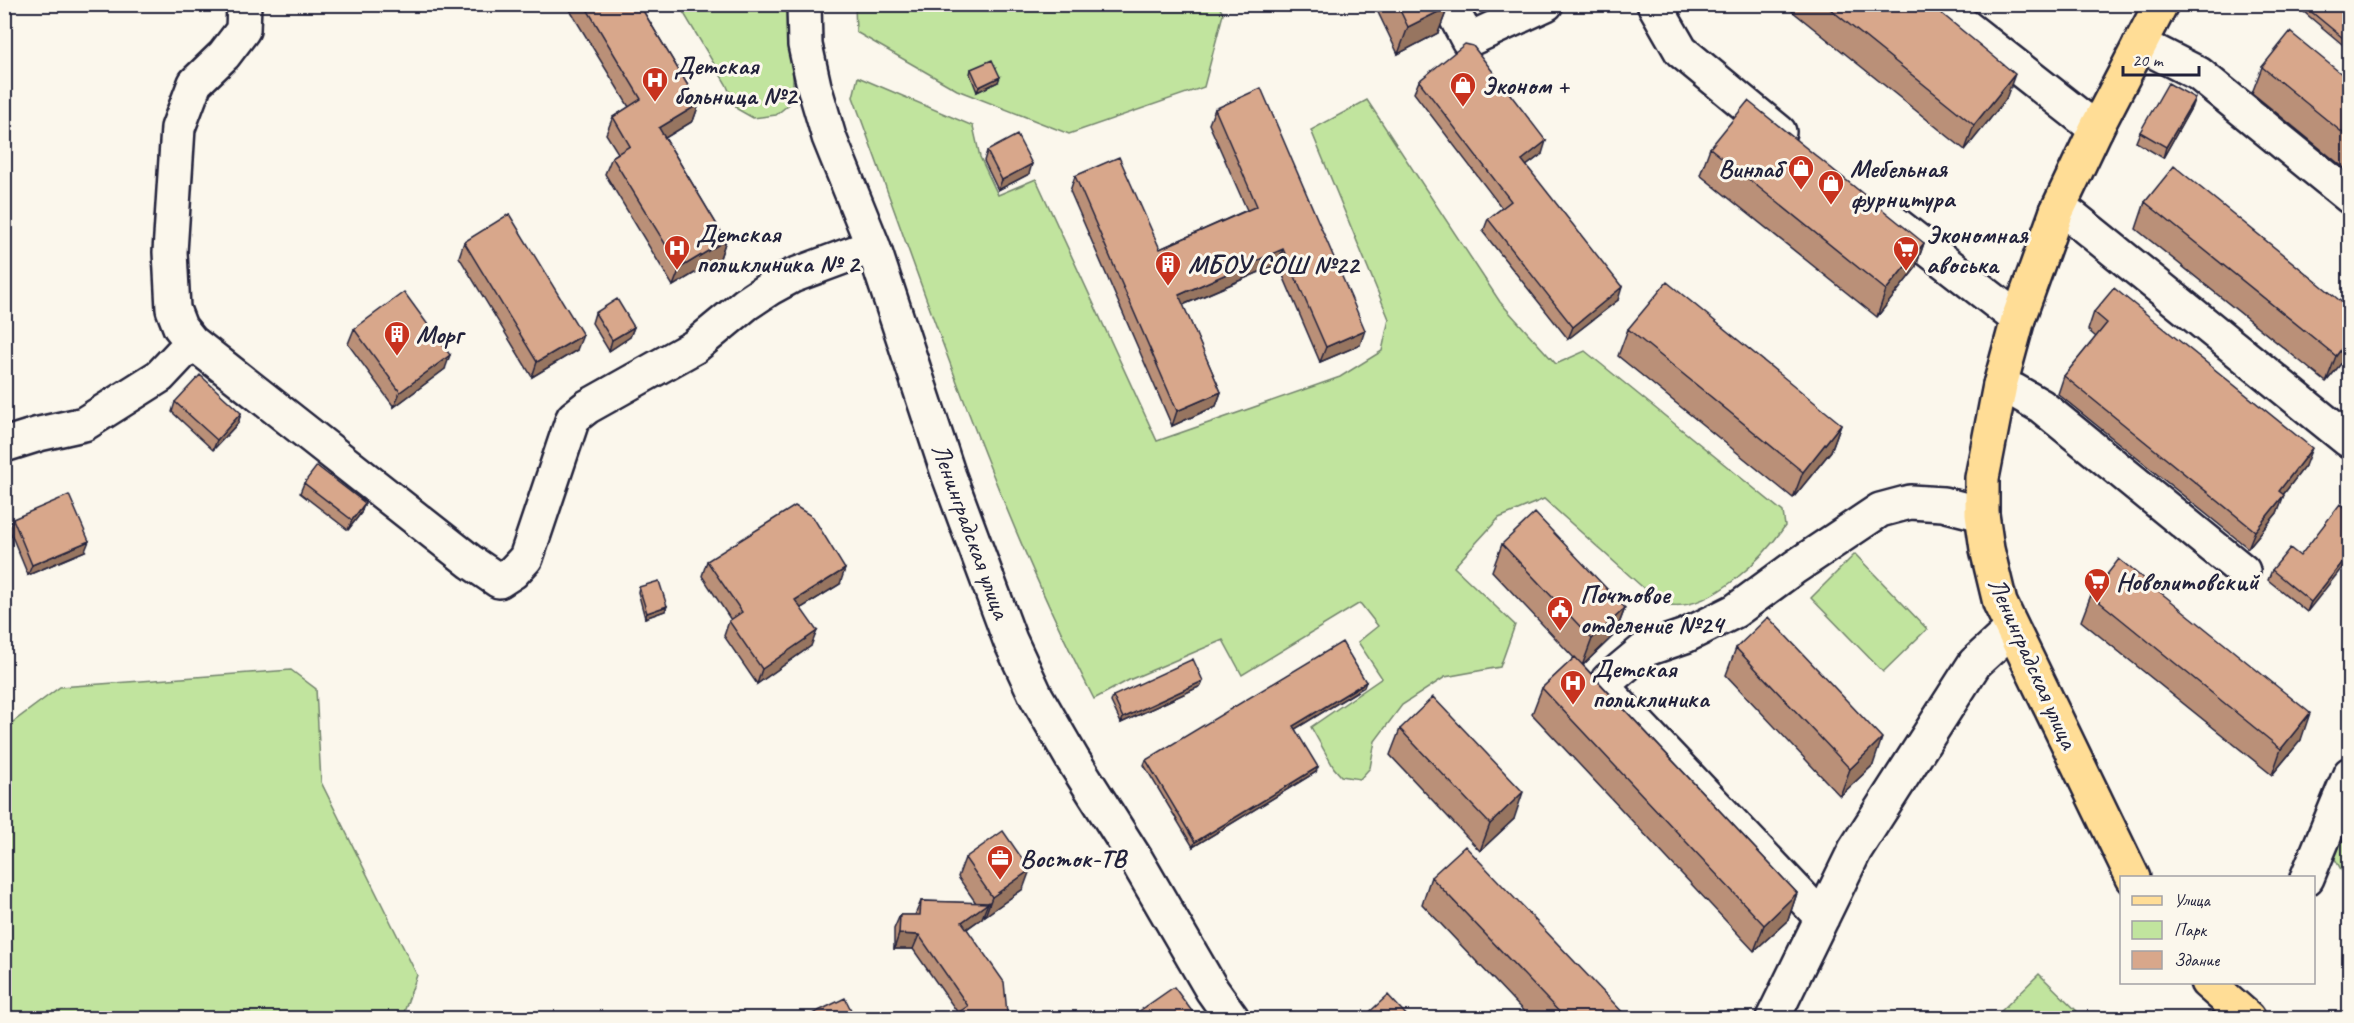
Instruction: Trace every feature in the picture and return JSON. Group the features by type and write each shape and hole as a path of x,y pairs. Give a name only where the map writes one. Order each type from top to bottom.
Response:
{"main road":[{"name":"Ленинградская улица","path":"2132,876 2000,603 1988,557 1982,514 1982,478 2000,385 2018,319 2057,211 2096,129 2161,4"},
{"path":"2211,984 2248,1018"}],"street":[{"path":"243,4 243,30 224,55 195,82 178,128 170,252 173,309 180,327 192,342 471,562 499,581 513,572 526,558 573,418 587,406 694,347 746,304 770,288 792,276 873,246"},
{"name":"Ленинградская улица","path":"804,4 805,45 829,137 873,246 949,476 1010,640 1036,696 1073,760 1137,861 1212,990 1232,1018"},
{"path":"1449,4 1468,40 1546,4"},
{"path":"1654,4 1681,51 1801,149"},
{"path":"1937,4 2096,129"},
{"path":"2140,45 2199,74 2349,197"},
{"path":"1864,199 2018,319"},
{"path":"2057,211 2073,217 2348,440"},
{"path":"4,445 84,424 160,376 192,342"},
{"path":"2000,385 2041,406 2244,571"},
{"path":"1822,918 1605,689 1608,680 1644,650 1685,636 1735,611 1795,567 1880,510 1910,502 1943,504 1982,514"},
{"path":"1773,1018 1855,850 1975,663 2012,629"},
{"path":"2308,876 2349,774"}],"green space":[{"path":"1218,4 1223,14 1204,87 1069,134 957,90 856,32 855,5"},
{"path":"679,5 787,5 793,53 793,101 776,115 753,118 737,109 726,84"},
{"path":"858,77 973,126 980,157 998,195 1036,179 1157,441 1340,377 1382,351 1389,319 1311,130 1367,100 1500,302 1556,364 1585,351 1783,512 1785,526 1750,567 1718,591 1702,600 1685,605 1669,605 1649,593 1544,499 1499,518 1454,567 1515,625 1500,667 1445,677 1402,705 1375,741 1370,768 1360,779 1341,776 1311,727 1382,678 1358,642 1378,626 1360,603 1242,675 1223,640 1129,680 1094,699 1025,552 936,326 853,97"},
{"path":"1855,554 1927,629 1883,672 1811,598"},
{"path":"291,670 316,689 321,782 417,975 402,1018 5,1018 5,728 60,687"},
{"path":"2349,817 2349,883 2332,854"},
{"path":"2039,974 2084,1018 1994,1018"}],"building":[{"path":"584,4 639,4 699,104 659,128 726,240 680,268 612,157 630,146 613,117 641,99"},
{"path":"1397,4 1446,4 1448,7 1408,27"},
{"path":"1824,4 1930,4 2015,74 1974,125"},
{"path":"2302,4 2349,4 2349,43"},
{"path":"2290,32 2349,80 2349,138 2262,67"},
{"path":"1465,44 1473,46 1546,141 1522,160 1622,287 1573,327 1488,219 1511,201 1419,81"},
{"path":"992,60 1000,77 979,87 971,69"},
{"path":"2168,83 2195,98 2166,147 2140,132"},
{"name":"МБОУ СОШ №22","path":"1261,88 1365,330 1326,347 1283,249 1179,295 1221,392 1177,411 1075,176 1119,157 1160,249 1257,206 1215,109"},
{"path":"1748,101 1924,243 1886,290 1710,148"},
{"path":"1017,135 1032,164 1002,180 987,151"},
{"path":"2174,166 2349,308 2349,339 2336,356 2145,202"},
{"path":"509,214 583,335 537,362 464,242"},
{"path":"1667,282 1841,424 1803,472 1628,329"},
{"path":"2114,288 2312,448 2279,491 2284,495 2255,531 2064,376 2107,323 2094,312"},
{"name":"Морг","path":"404,292 450,355 400,392 354,329"},
{"path":"617,299 634,327 612,340 595,313"},
{"path":"200,375 241,413 217,440 175,402"},
{"path":"317,466 365,503 352,520 304,483"},
{"path":"69,495 89,541 32,565 13,519"},
{"path":"2340,504 2349,512 2349,554 2311,602 2272,570 2290,548 2300,556"},
{"path":"795,506 813,517 845,569 795,600 817,631 762,669 729,621 742,612 707,561"},
{"path":"1535,513 1625,608 1592,639 1502,544"},
{"path":"2119,559 2310,713 2281,749 2091,595"},
{"path":"659,581 667,606 647,613 639,587"},
{"path":"1768,617 1882,738 1850,769 1736,648"},
{"path":"1342,642 1366,682 1293,726 1318,767 1195,842 1146,760"},
{"path":"1575,657 1797,893 1764,925 1542,688"},
{"path":"1193,659 1203,681 1123,718 1113,696"},
{"path":"1433,697 1523,792 1490,824 1400,729"},
{"path":"1003,831 1030,870 992,897 965,858"},
{"path":"1465,846 1628,1018 1565,1018 1431,877"},
{"path":"921,901 988,903 962,922 1004,982 1007,1013 999,1018 950,1018 968,1006 919,935 899,934 900,915 920,915"},
{"path":"1174,987 1197,1018 1131,1017"},
{"path":"1388,995 1409,1018 1363,1018"},
{"path":"845,998 855,1018 804,1018"}],"place":[{"name":"Детская больница №2","path":"655,103"},
{"name":"Эконом +","path":"1463,108"},
{"name":"Винлаб","path":"1801,191"},
{"name":"Мебельная фурнитура","path":"1831,206"},
{"name":"Детская поликлиника № 2","path":"677,271"},
{"name":"Экономная авоська","path":"1906,272"},
{"name":"МБОУ СОШ №22","path":"1168,287"},
{"name":"Морг","path":"397,357"},
{"name":"Новолитовский","path":"2097,604"},
{"name":"Почтовое отделение №24","path":"1560,632"},
{"name":"Детская поликлиника","path":"1573,706"},
{"name":"Восток-ТВ","path":"1000,881"}]}
